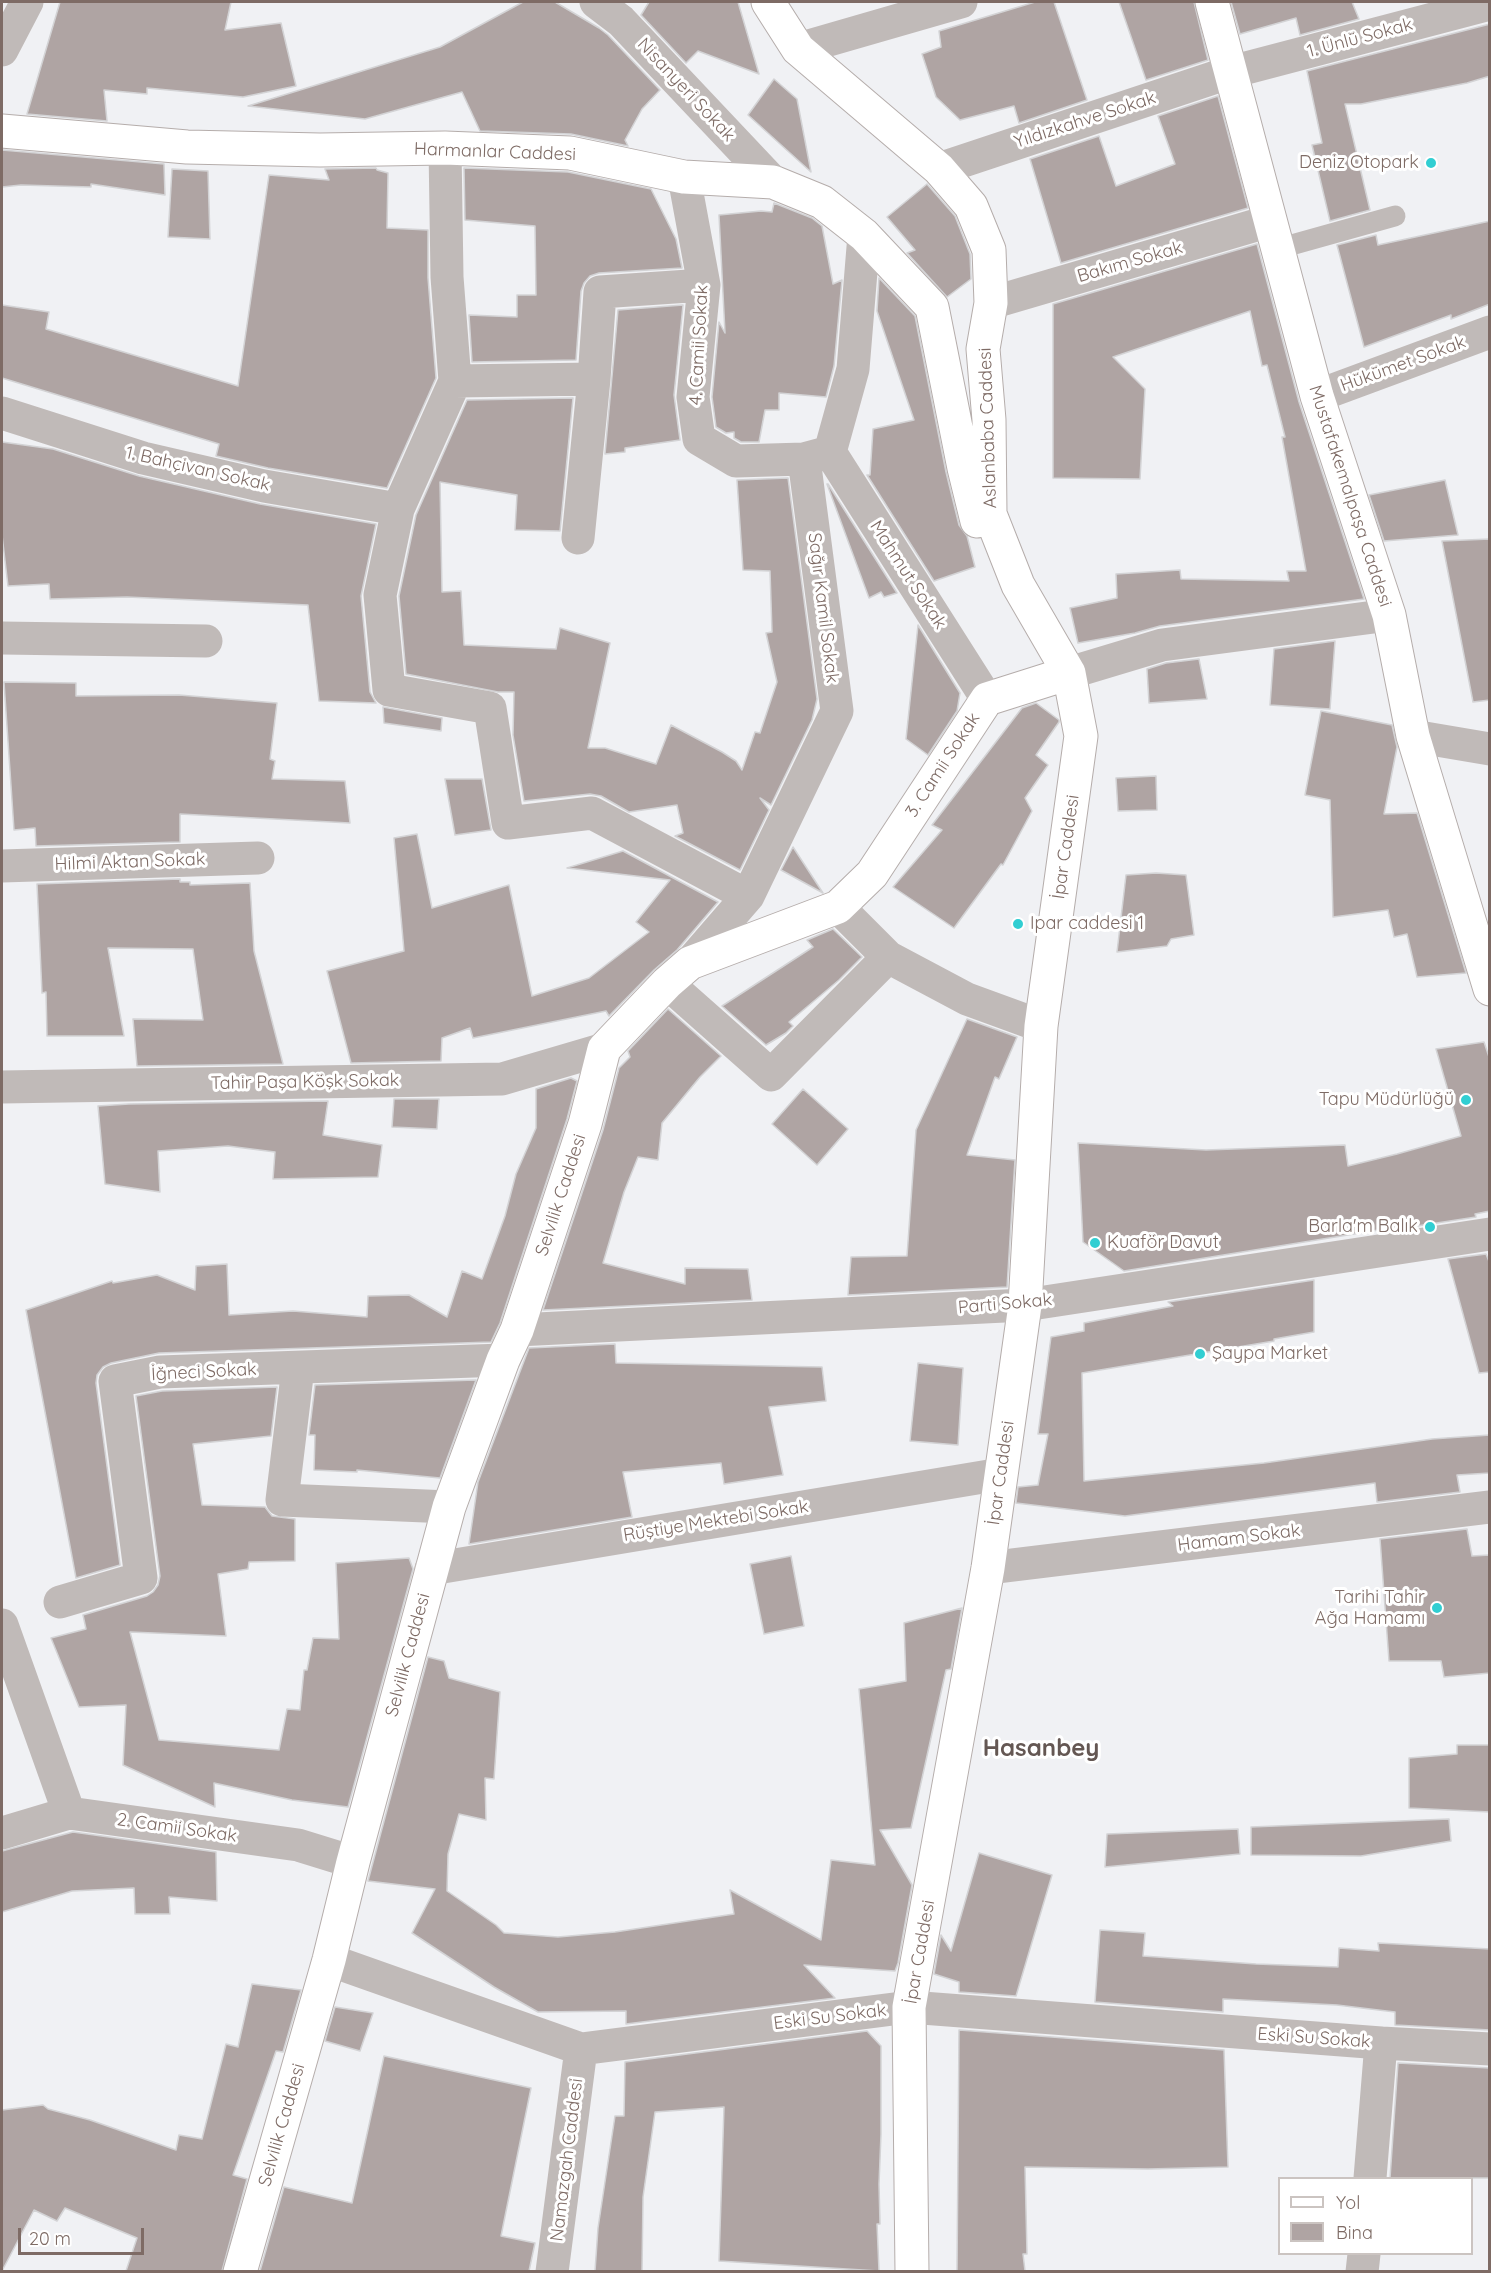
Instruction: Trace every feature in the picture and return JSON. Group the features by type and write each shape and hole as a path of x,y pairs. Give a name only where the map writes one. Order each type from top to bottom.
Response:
{"main road":[{"name":"Aslanbaba Caddesi","path":"768,2 798,49 939,169 971,206 989,250 990,303 983,349 989,420 990,514 1018,585 1069,673"},
{"name":"Mustafakemalpaşa Caddesi","path":"1212,2 1317,396 1389,615 1413,736 1490,989"},
{"name":"Harmanlar Caddesi","path":"2,131 187,147 321,150 445,148 570,153 684,177 773,182 822,202 864,235 932,307 964,468 980,533 1018,585"},
{"name":"3. Camii Sokak","path":"604,1049 678,973 838,907 872,874 987,699 1069,673"},
{"name":"İpar Caddesi","path":"912,2271 909,2007 988,1568 1025,1305 1041,1026 1080,736 1069,673"},
{"name":"Selvilik Caddesi","path":"240,2271 329,1960 448,1507 503,1360 517,1330 585,1124 604,1049"}],"street":[{"path":"2,50 27,2"},
{"name":"Nisanyeri Sokak","path":"596,2 621,21 773,182"},
{"path":"798,49 961,2"},
{"name":"1. Ünlü Sokak","path":"1230,72 1490,4"},
{"name":"Yıldızkahve Sokak","path":"939,169 1230,72"},
{"path":"445,148 447,277 455,381 398,510 380,595 388,690 490,708 508,823 592,813 748,896"},
{"name":"4. Camii Sokak","path":"684,177 705,285 693,397 699,439 736,461 817,455"},
{"name":"Sağır Kamil Sokak","path":"678,973 748,896 837,711 817,455 853,369 864,235"},
{"name":"Bakım Sokak","path":"990,303 1274,235"},
{"path":"578,538 600,292 705,285"},
{"name":"Hükümet Sokak","path":"1317,396 1490,332"},
{"path":"455,381 594,379"},
{"name":"1. Bahçivan Sokak","path":"2,413 143,458 264,486 398,510"},
{"name":"Mahmut Sokak","path":"817,455 987,699"},
{"name":"3. Camii Sokak","path":"1069,673 1162,645 1389,615"},
{"path":"2,638 206,641"},
{"path":"1413,736 1490,749"},
{"name":"Hilmi Aktan Sokak","path":"2,866 258,858"},
{"path":"838,907 888,957 967,999 1041,1026"},
{"path":"678,973 771,1075 888,957"},
{"name":"Tahir Paşa Köşk Sokak","path":"2,1087 502,1078 604,1049"},
{"name":"Parti Sokak","path":"517,1330 1025,1305 1490,1234"},
{"name":"İğneci Sokak","path":"60,1602 141,1578 115,1382 160,1372 503,1360"},
{"path":"298,1368 282,1500 448,1507"},
{"name":"Rüştiye Mektebi Sokak","path":"431,1569 1001,1474"},
{"name":"Hamam Sokak","path":"988,1568 1490,1507"},
{"path":"2,1625 69,1813"},
{"name":"2. Camii Sokak","path":"2,1833 69,1813 298,1845 353,1862"},
{"name":"Eski Su Sokak","path":"329,1960 581,2049 909,2007 1381,2043 1490,2049"},
{"path":"1370,2177 1381,2043"},
{"name":"Namazgah Caddesi","path":"552,2271 581,2049"},
{"path":"1362,2271 1364,2255"}],"lane":[{"path":"1274,235 1395,216"}],"building":[{"path":"60,2 231,2 225,30 281,23 296,86 243,97 147,88 147,94 104,90 107,121 27,114"},
{"path":"523,2 555,2 599,28 660,90 642,109 625,140 628,146 571,134 480,131 462,92 365,119 248,106 440,47"},
{"path":"649,2 738,2 759,74 698,51 686,63 641,15"},
{"path":"1035,2 1054,2 1087,100 1019,123 1014,106 960,120 936,97 922,54 941,47 939,31"},
{"path":"1119,2 1194,2 1208,60 1146,80"},
{"path":"1231,2 1352,2 1359,19 1300,35 1296,18 1240,34"},
{"path":"1490,24 1490,76 1467,83 1361,104 1345,104 1370,210 1330,221 1312,145 1322,143 1307,71"},
{"path":"774,79 797,99 811,172 748,115"},
{"path":"1218,96 1248,208 1061,263 1030,159 1099,136 1116,186 1175,164 1158,116"},
{"path":"2,150 164,164 165,195 91,184 91,187 21,185 2,187"},
{"path":"376,168 388,173 387,228 428,230 428,278 436,378 387,488 268,468 216,456 219,444 2,378 2,305 49,312 46,329 238,386 269,175 329,180 325,169"},
{"path":"464,168 568,172 651,189 676,239 682,268 599,273 590,276 581,291 576,360 472,362 469,315 517,317 517,295 536,295 535,226 465,220"},
{"path":"172,169 208,171 210,239 168,237"},
{"path":"927,184 955,216 970,254 971,279 947,297 907,253 915,250 887,217"},
{"path":"774,203 812,218 822,226 833,284 842,280 834,366 826,397 779,393 779,410 765,410 759,442 741,442 734,438 734,432 726,433 716,427 712,397 719,322 725,333 719,215 772,212"},
{"path":"1490,221 1490,304 1451,319 1451,315 1364,347 1337,245 1376,235 1378,245"},
{"path":"1257,244 1299,402 1364,599 1160,626 1078,643 1070,608 1117,598 1116,574 1180,570 1181,579 1289,581 1287,571 1306,571 1282,437 1285,437 1267,365 1262,366 1250,311 1113,357 1145,389 1140,479 1053,478 1053,304"},
{"path":"879,278 915,316 946,472 959,525 967,536 975,567 934,581 867,475 870,475 873,429 914,420 877,311"},
{"path":"683,305 674,395 680,440 625,448 625,452 605,454 618,310"},
{"path":"573,398 560,531 515,530 517,495 440,482 442,592 461,591 464,645 556,649 560,628 610,643 588,748 605,748 656,764 671,725 722,752 736,761 742,770 755,732 760,733 777,682 766,633 772,632 770,571 743,570 737,480 788,478 817,699 812,720 771,805 760,798 769,810 740,870 675,836 683,833 677,805 629,812 601,796 590,794 524,801 513,735 514,692 498,692 406,674 399,596 416,515 467,400"},
{"path":"2,442 53,449 139,476 260,504 376,524 361,596 370,692 376,703 319,701 308,605 127,597 50,599 49,584 8,586 2,535"},
{"path":"1445,480 1458,535 1384,541 1369,495"},
{"path":"827,484 897,593 884,597 881,592 869,598"},
{"path":"1490,539 1490,700 1473,702 1442,541"},
{"path":"918,625 960,693 957,711 928,755 906,739"},
{"path":"1335,641 1330,709 1270,705 1274,649"},
{"path":"1199,659 1207,699 1149,703 1147,669 1166,663"},
{"path":"4,682 76,683 76,696 179,695 277,703 270,759 275,761 272,779 345,781 350,823 180,814 180,842 36,846 35,828 14,830"},
{"path":"1036,703 1059,722 1036,755 1048,765 1025,798 1032,811 1003,865 1001,864 954,928 893,887 942,830 932,825 1022,708"},
{"path":"383,707 442,718 441,731 384,723"},
{"path":"1321,711 1392,725 1397,747 1384,814 1417,813 1466,973 1417,977 1407,934 1394,937 1388,910 1333,917 1330,800 1305,795"},
{"path":"1156,776 1157,810 1118,811 1116,778"},
{"path":"445,779 482,779 491,830 455,835"},
{"path":"417,834 432,908 509,885 532,996 589,978 649,932 636,922 670,880 567,868 623,851 718,902 677,950 609,1016 606,1011 473,1038 470,1028 442,1038 441,1061 351,1063 327,971 404,951 394,838"},
{"path":"793,847 823,893 781,870"},
{"path":"1156,873 1186,875 1194,935 1171,939 1167,946 1117,952 1126,875"},
{"path":"180,879 180,882 190,882 190,885 250,883 254,951 283,1064 137,1066 133,1019 203,1020 193,949 108,948 124,1036 47,1036 46,992 42,993 37,884"},
{"path":"833,929 862,957 839,980 789,1022 793,1026 786,1033 766,1045 722,1006 813,947 807,940"},
{"path":"668,1009 721,1056 700,1077 662,1123 658,1160 638,1157 624,1192 603,1263 685,1284 685,1268 748,1269 752,1300 543,1310 603,1130 619,1068 630,1057 628,1051"},
{"path":"967,1019 1017,1037 999,1079 995,1077 967,1155 1015,1160 1007,1287 848,1295 851,1257 907,1256 916,1130"},
{"path":"1484,1042 1490,1060 1490,1211 1475,1214 1476,1217 1417,1226 1416,1224 1124,1271 1083,1242 1078,1143 1206,1150 1345,1145 1348,1166 1397,1154 1461,1136 1436,1049"},
{"path":"571,1078 577,1081 567,1119 500,1323 491,1342 159,1353 111,1363 103,1367 97,1375 96,1383 120,1565 76,1578 26,1310 112,1281 113,1283 157,1275 195,1290 196,1266 227,1264 229,1315 293,1311 367,1317 368,1296 409,1295 447,1317 462,1271 482,1279 505,1216 516,1174 536,1128 536,1089"},
{"path":"803,1089 848,1129 817,1165 772,1124"},
{"path":"394,1099 439,1099 437,1129 392,1127"},
{"path":"328,1101 323,1135 382,1145 378,1177 273,1179 275,1152 228,1146 158,1151 160,1192 105,1184 98,1106"},
{"path":"1486,1254 1490,1264 1490,1372 1479,1373 1448,1259"},
{"path":"1314,1280 1314,1332 1274,1339 1274,1341 1082,1373 1084,1481 1264,1463 1432,1439 1490,1435 1490,1473 1457,1475 1460,1492 1377,1502 1375,1483 1125,1516 1016,1503 1018,1487 1038,1485 1048,1434 1038,1434 1051,1337 1084,1331 1084,1323 1173,1306 1168,1302"},
{"path":"615,1344 616,1363 822,1367 826,1401 769,1407 783,1475 724,1484 721,1463 623,1472 632,1517 469,1544 478,1482 529,1348"},
{"path":"918,1363 963,1368 958,1445 910,1441"},
{"path":"476,1380 440,1478 357,1470 357,1472 314,1470 315,1435 309,1435 315,1385"},
{"path":"277,1387 271,1436 193,1444 202,1505 265,1507 272,1516 295,1519 295,1561 249,1562 248,1569 218,1574 226,1636 130,1632 159,1740 279,1750 287,1709 300,1710 304,1670 307,1670 313,1638 339,1639 336,1563 409,1558 413,1569 348,1807 292,1800 214,1783 215,1807 123,1765 126,1705 79,1707 51,1638 86,1629 83,1615 147,1596 158,1585 160,1576 136,1396 162,1391"},
{"name":"Tarihi Tahir Ağa Hamamı","path":"1467,1529 1472,1556 1490,1555 1490,1673 1444,1677 1441,1661 1389,1661 1380,1539"},
{"path":"791,1556 804,1626 764,1634 750,1564"},
{"path":"962,1608 951,1669 946,1670 911,1828 880,1830 912,1885 895,1971 804,1965 835,1998 626,2024 626,2011 538,2012 494,1987 412,1933 435,1889 368,1881 428,1657 444,1661 449,1678 500,1692 494,1779 485,1778 486,1820 459,1814 448,1854 447,1891 504,1933 558,1937 615,1932 734,1914 730,1890 821,1940 831,1860 875,1865 859,1689 906,1681 904,1623"},
{"path":"1457,1745 1490,1745 1490,1812 1409,1808 1409,1758 1457,1754"},
{"path":"1449,1819 1451,1841 1361,1856 1251,1855 1251,1827"},
{"path":"1238,1829 1240,1854 1105,1867 1107,1834"},
{"path":"73,1832 216,1852 217,1901 169,1897 170,1914 135,1914 134,1888 72,1891 2,1912 2,1851"},
{"path":"979,1853 1052,1875 1016,1996 959,1992 959,1982 934,1974 941,1935 951,1951"},
{"path":"1100,1930 1145,1933 1143,1956 1256,1964 1338,1967 1339,1948 1379,1951 1378,1943 1490,1949 1490,2030 1395,2025 1395,2012 1337,2005 1223,1999 1223,2012 1095,2002"},
{"path":"252,1984 301,1990 283,2052 276,2051 233,2175 247,2179 222,2271 126,2271 137,2238 65,2208 57,2221 34,2210 2,2271 2,2110 43,2105 48,2109 90,2120 176,2150 179,2135 202,2139 226,2044 238,2047"},
{"path":"335,2007 373,2013 360,2051 325,2041"},
{"path":"959,2030 1224,2050 1228,2167 1148,2169 1025,2167 1027,2254 1023,2254 1025,2271 957,2271"},
{"path":"867,2031 881,2046 880,2224 877,2224 879,2271 719,2261 724,2107 655,2112 643,2197 642,2271 595,2271 598,2228 615,2116 624,2116 625,2062"},
{"path":"384,2056 531,2088 501,2236 535,2243 529,2271 260,2271 284,2187 352,2203"},
{"path":"1398,2063 1490,2068 1490,2178 1390,2177"}],"place":[{"name":"Deniz Otopark","path":"1431,163"},
{"name":"Ipar caddesi 1","path":"1018,924"},
{"name":"Tapu Müdürlüğü","path":"1466,1100"},
{"name":"Barla'm Balık","path":"1430,1227"},
{"name":"Kuaför Davut","path":"1095,1243"},
{"name":"Şaypa Market","path":"1200,1354"},
{"name":"Tarihi Tahir Ağa Hamamı","path":"1437,1608"}],"district":[{"name":"Hasanbey","path":"1041,1749"}]}
